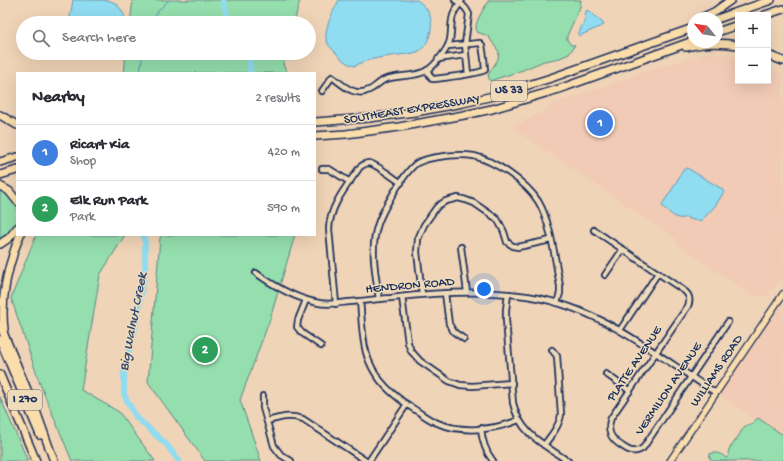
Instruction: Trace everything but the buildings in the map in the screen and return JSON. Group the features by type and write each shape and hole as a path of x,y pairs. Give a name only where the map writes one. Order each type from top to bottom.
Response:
{"highway":[{"path":"714,12 731,0"},
{"path":"723,17 770,0"},
{"path":"771,13 783,9"},
{"path":"639,47 687,25"},
{"path":"723,30 735,26"},
{"name":"SOUTHEAST EXPRESSWAY","path":"316,122 386,116 463,103 527,86 687,30"},
{"name":"SOUTHEAST EXPRESSWAY","path":"316,136 346,134 399,127 442,120 492,109 552,91 687,43"},
{"path":"660,53 704,44 715,43 735,45"},
{"path":"771,56 783,61"},
{"path":"0,114 16,124"},
{"path":"0,162 16,157"},
{"path":"0,175 16,170"},
{"path":"0,186 9,190 16,199"},
{"path":"0,244 9,238 16,229"},
{"path":"12,354 3,325 0,307 6,270 20,236"},
{"path":"0,325 36,411 54,461"},
{"name":"I 270","path":"0,340 51,461"},
{"name":"I 270","path":"0,375 36,461"},
{"path":"0,385 29,443"}],"main road":[{"name":"WILLIAMS ROAD","path":"670,461 783,294"}],"street":[{"path":"455,0 461,2 469,14 466,44 468,74"},
{"path":"322,91 332,77 350,90 361,93 371,90 384,80 416,74 427,70 448,46 454,14 461,2"},
{"path":"427,70 432,79 434,79 484,70 485,62 482,45 478,43 448,46"},
{"path":"438,59 466,55"},
{"path":"379,299 374,257 374,238 381,214 389,200 407,173 417,163 444,156 462,155 474,156 499,167 518,180 531,192 541,207 547,220 560,286 560,293 557,303"},
{"path":"336,304 329,239 330,216 333,208 363,164 367,163 375,166 401,183"},
{"path":"322,169 329,169 350,182"},
{"path":"422,294 417,247 419,235 436,208 446,201 458,198 470,201 496,218 502,228 507,242 511,246 518,247 551,240"},
{"path":"594,230 658,273 620,330"},
{"path":"461,247 467,292"},
{"path":"605,275 623,249"},
{"name":"HENDRON ROAD","path":"256,273 275,286 306,300 320,304 336,304 422,294 467,292 518,295 557,303 589,314 620,330 716,393"},
{"name":"PLATTE AVENUE","path":"620,445 611,436 609,431 609,424 613,415 688,306 689,296 685,291 658,273"},
{"path":"445,293 449,324 454,332 464,339"},
{"path":"508,294 506,320 513,402 519,420 532,436 568,461"},
{"path":"402,297 408,343 411,351 420,361 449,381 460,385 472,386 512,383"},
{"path":"306,300 298,320 297,327 302,333 321,346"},
{"path":"360,301 364,344 369,361 376,376 392,393 437,423 458,428 500,426 519,420"},
{"name":"VERMILION AVENUE","path":"620,445 631,452 641,450 728,322"},
{"path":"544,445 558,424 561,414 557,356 552,350"},
{"path":"606,374 630,391"},
{"path":"263,396 263,408 276,449 283,457 291,461"},
{"path":"267,421 287,416 303,419 368,461 407,404"},
{"path":"481,428 484,447 493,461"}],"shaded area":[{"path":"705,54 735,56 735,84 771,84 771,68 783,74 783,277 766,296 753,296 678,245 676,239 511,127 545,111 549,106 652,69"},
{"path":"783,297 783,435 758,418 754,420 718,394"}],"green space":[{"path":"133,0 300,0 296,16 131,16"},
{"path":"489,0 581,0 580,7 567,36 567,40 571,45 575,45 569,54 560,58 544,61 490,81 488,75 498,59 499,52 488,36 477,32 476,28 479,17"},
{"path":"125,60 284,60 283,65 287,72 124,72"},
{"path":"0,189 15,201 16,224 10,235 0,241"},
{"path":"36,236 124,236 100,275 81,390 119,412 155,461 72,461 40,384 11,298"},
{"path":"161,236 295,236 270,319 240,400 261,461 205,461 148,382"},
{"path":"0,397 3,404 28,461 0,461"},
{"path":"758,418 783,435 783,461 711,460 710,454 712,453 718,453 726,458 729,456 729,449 744,427 751,424"}],"water":[{"path":"73,0 99,0 111,1 122,10 124,16 70,16"},
{"path":"339,0 417,0 424,6 430,16 431,24 429,39 423,48 415,53 377,58 365,61 355,66 350,64 343,60 330,47 326,38 329,21"},
{"path":"587,10 604,25 579,36 578,35"},
{"path":"687,168 722,189 724,192 715,206 702,220 676,217 662,206 683,170"}],"waterway":[{"path":"156,16 158,11 169,0"},
{"name":"Big Walnut Creek","path":"223,0 227,16"},
{"path":"140,72 142,60"},
{"name":"Big Walnut Creek","path":"250,60 250,72"},
{"name":"Big Walnut Creek","path":"143,236 145,242 145,269 135,328 124,369 124,395 136,417 166,444 179,461"}],"place":[{"name":"Ricart Kia","path":"600,123"},
{"name":"Elk Run Park","path":"205,350"}]}
